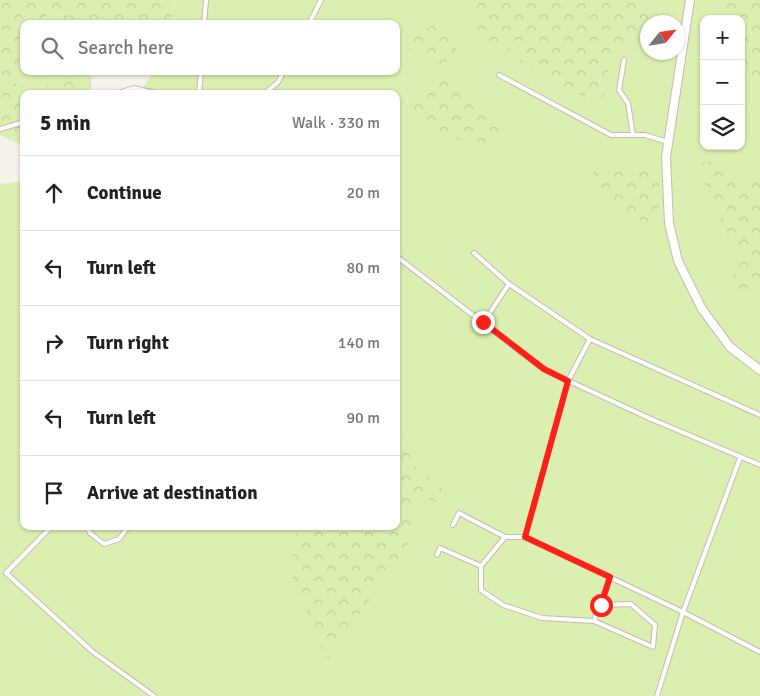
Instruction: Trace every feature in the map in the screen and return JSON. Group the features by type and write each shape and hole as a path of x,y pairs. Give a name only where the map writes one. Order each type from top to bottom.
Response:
{"street":[{"path":"690,0 666,157 669,223 678,261 702,309 730,347 760,370"}],"lane":[{"path":"204,20 206,0"},
{"path":"311,20 321,0"},
{"path":"624,60 619,90 628,103 633,135"},
{"path":"199,90 201,75"},
{"path":"269,90 278,82 282,75"},
{"path":"499,75 611,135 645,135 668,142"},
{"path":"128,90 134,88 142,90"},
{"path":"0,129 20,123"},
{"path":"474,253 509,284 590,338 760,415"},
{"path":"400,259 544,369 740,458 760,465"},
{"path":"483,322 509,284"},
{"path":"525,537 568,381 590,338"},
{"path":"658,696 683,612 740,458"},
{"path":"453,525 459,513 505,537 525,537 683,612 760,652"},
{"path":"48,530 6,573 93,652 154,696"},
{"path":"88,530 104,544 119,539 126,530"},
{"path":"505,537 481,566 482,590 503,605 542,618 594,621 653,647 655,625 632,604 601,605"},
{"path":"437,554 440,548 481,566"},
{"path":"594,621 610,577"}],"green space":[{"path":"0,0 174,0 171,20 52,20 53,16 73,15 53,9 42,20 20,20 20,71 14,83 48,90 20,90 20,144 0,135"},
{"path":"174,0 760,0 760,696 0,696 0,184 20,182 20,530 400,530 400,90 142,90 151,75 400,75 400,20 172,20"},
{"path":"467,0 630,0 661,15 640,15 640,42 614,57 601,86 609,109 530,70 505,47 481,39"},
{"path":"760,0 760,79 745,80 745,15 725,15 723,1"},
{"path":"53,9 75,15 53,16 52,20 42,20"},
{"path":"442,19 460,43 441,70 423,64 430,46 411,51 402,44"},
{"path":"20,71 20,75 47,75 49,90 45,90 14,83"},
{"path":"46,75 92,75 90,90 48,90"},
{"path":"453,76 466,101 498,117 498,139 479,150 407,114 438,78"},
{"path":"719,160 730,179 760,178 760,292 755,281 744,294 732,278 739,252 722,239 720,208 708,193 698,164"},
{"path":"635,169 659,172 659,226 612,211 593,172"},
{"path":"400,433 402,434 417,470 442,486 439,504 423,497 414,509 406,551 388,573 327,660 290,571 297,530 400,530"}],"route":[{"path":"483,322 544,369 568,381 525,537 610,577 601,605"}]}
